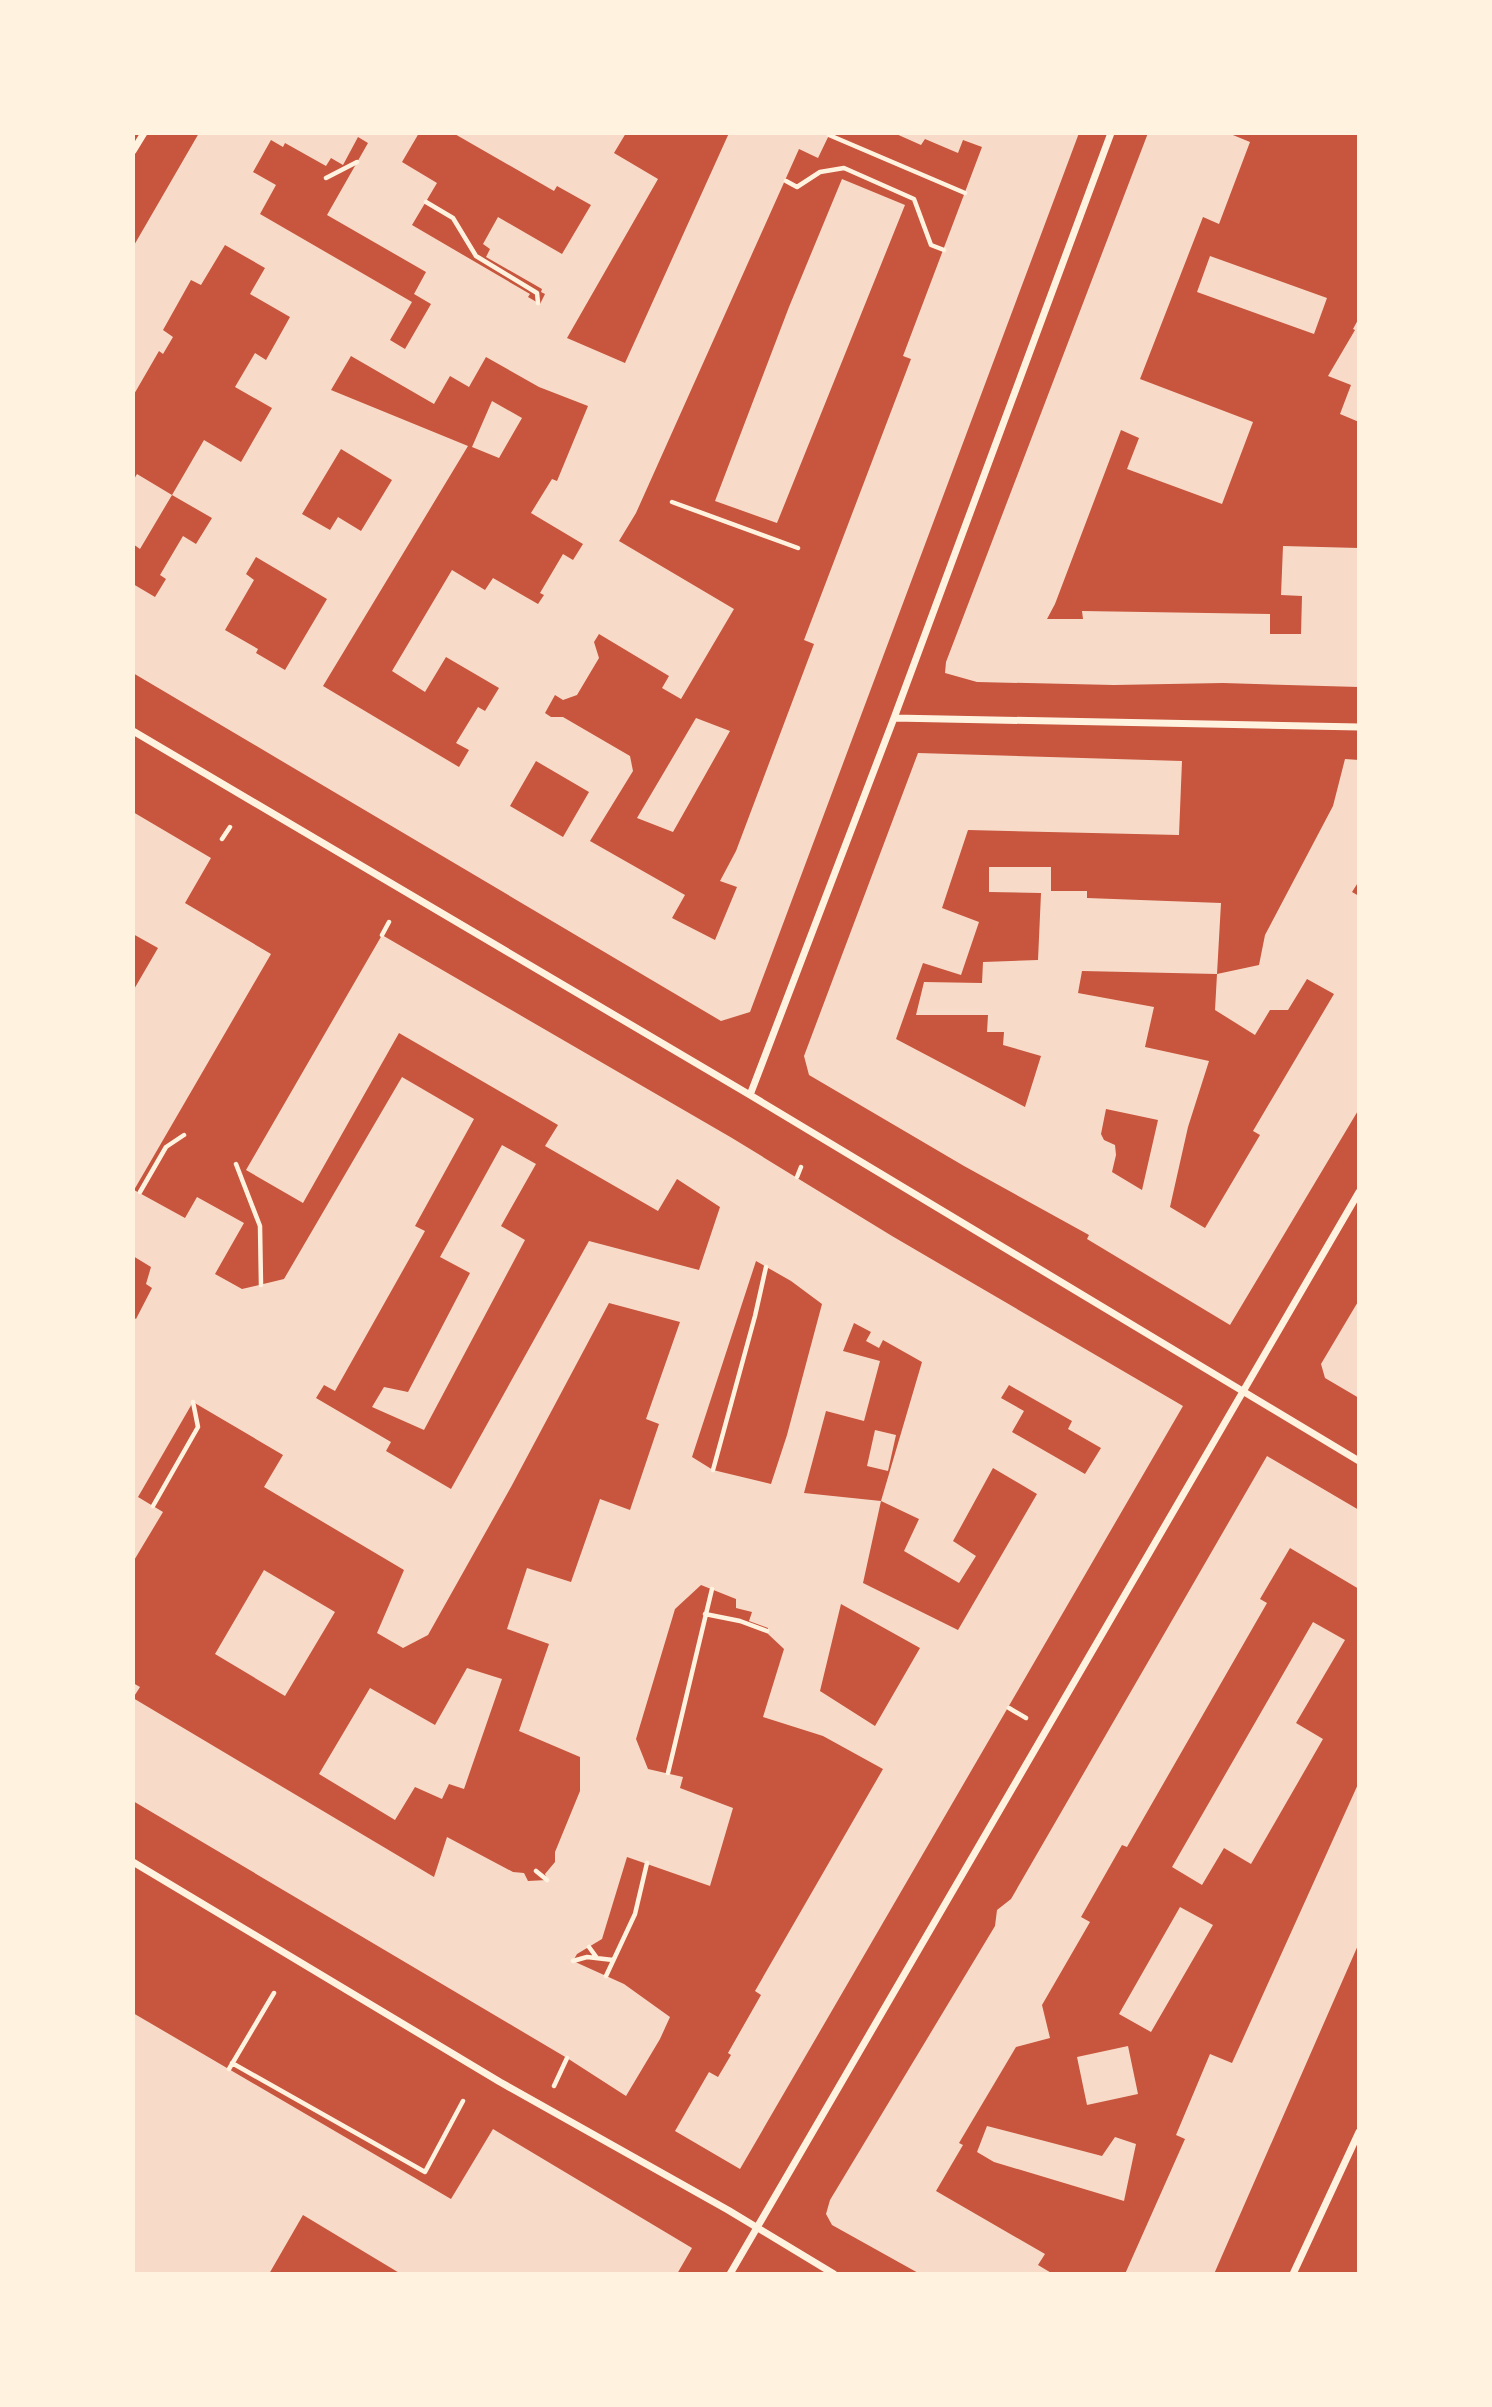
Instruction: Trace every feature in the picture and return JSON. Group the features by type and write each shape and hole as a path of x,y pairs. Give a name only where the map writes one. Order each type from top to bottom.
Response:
{"street":[{"path":"133,151 144,133"},
{"path":"750,1095 894,718 1111,133"},
{"path":"894,718 1359,727"},
{"path":"133,731 750,1095 1359,1461"},
{"path":"730,2274 1359,1192"},
{"path":"133,1861 500,2082 834,2274"},
{"path":"1293,2274 1359,2132"}],"path":[{"path":"829,135 965,193"},
{"path":"326,178 357,162"},
{"path":"786,181 797,187 820,172 844,169 914,199 931,245 944,250"},
{"path":"426,202 453,218 476,256 537,293 538,303"},
{"path":"672,502 798,548"},
{"path":"222,839 230,827"},
{"path":"382,935 389,922"},
{"path":"139,1192 166,1147 184,1136"},
{"path":"236,1164 260,1226 261,1285"},
{"path":"797,1177 801,1167"},
{"path":"713,1470 766,1267"},
{"path":"153,1506 198,1427 194,1402"},
{"path":"668,1773 712,1589"},
{"path":"705,1615 740,1621 767,1631"},
{"path":"606,1976 635,1914 647,1863"},
{"path":"536,1871 547,1880"},
{"path":"589,1947 597,1958"},
{"path":"573,1961 587,1957 613,1960"},
{"path":"274,1993 230,2066 425,2172 463,2101"},
{"path":"561,2072 567,2058"}],"building":[{"path":"199,133 419,133 402,162 437,183 412,225 530,294 528,297 540,304 545,294 541,292 542,289 486,257 490,249 483,244 498,217 562,254 591,205 557,186 554,191 453,133 626,133 614,153 658,179 567,338 625,363 729,133 830,133 818,158 799,149 636,513 619,541 734,609 681,699 662,688 669,676 599,634 594,642 599,658 577,695 563,700 555,695 545,713 551,717 563,717 630,756 633,771 590,841 685,895 672,918 715,940 737,887 720,881 736,851 814,644 804,640 911,359 903,356 982,147 963,140 958,153 925,139 921,145 894,133 1079,133 750,1012 721,1021 133,673 133,584 155,597 166,579 160,575 183,536 196,544 212,518 172,495 204,440 241,462 272,408 235,387 255,353 266,360 290,317 250,294 265,268 225,245 201,285 191,280 163,330 173,337 163,354 159,351 133,396 133,247","holes":["358,137 368,143 327,215 426,272 414,294 431,304 405,349 390,340 412,302 260,214 276,185 253,172 271,140 283,147 285,143 326,166 331,158 343,165","351,356 434,404 450,376 469,387 486,357 539,387 588,406 557,481 552,479 531,513 583,544 573,560 563,554 540,593 544,595 538,604 493,578 485,590 452,570 392,671 425,692 446,657 499,688 485,711 478,707 456,743 469,750 459,767 323,686 468,446 331,390","341,449 392,480 361,531 338,517 330,530 302,514","256,557 327,599 285,670 256,653 258,649 225,630 254,580 246,574","536,761 589,792 563,837 510,806"]},
{"path":"1148,133 1228,133 1250,142 1219,224 1203,217 1140,379 1253,422 1222,504 1127,469 1139,438 1121,430 1047,619 1083,619 1082,611 1270,614 1270,634 1301,634 1302,596 1281,595 1283,546 1359,548 1359,687 1223,683 1114,685 977,682 945,673 946,662"},
{"path":"842,179 905,205 777,523 715,501 789,307"},
{"path":"1210,256 1327,298 1314,334 1197,292"},
{"path":"1359,318 1359,422 1340,414 1351,385 1328,376 1355,330 1353,329"},
{"path":"492,401 522,418 499,458 472,447"},
{"path":"137,474 172,495 140,549 133,544 133,481"},
{"path":"696,718 730,731 673,832 637,818"},
{"path":"918,753 1182,761 1179,835 968,830 942,908 979,922 961,975 923,963 896,1039 1025,1107 1041,1056 1003,1045 1004,1032 987,1032 988,1015 916,1015 924,982 982,983 983,962 1038,960 1041,893 989,892 989,867 1051,867 1051,891 1087,891 1087,898 1221,903 1217,974 1259,965 1265,935 1333,806 1345,759 1359,760 1359,881 1352,892 1359,896 1359,1109 1230,1325 1087,1239 1089,1235 964,1166 809,1075 804,1056","holes":["1082,971 1217,974 1215,1010 1255,1035 1270,1010 1288,1010 1307,979 1334,994 1253,1131 1260,1135 1205,1228 1170,1207 1188,1127 1209,1061 1145,1047 1154,1007 1078,993","1106,1109 1158,1120 1142,1190 1112,1172 1115,1145 1104,1140 1101,1134"]},
{"path":"133,812 211,858 185,903 271,954 134,1190 185,1218 197,1197 244,1223 215,1274 242,1289 284,1279 402,1077 474,1119 415,1226 425,1231 335,1391 324,1385 316,1398 391,1442 386,1451 451,1489 589,1241 699,1270 720,1207 677,1179 658,1211 545,1146 558,1125 399,1033 303,1203 246,1170 382,935 732,1138 892,1236 1183,1406 740,2169 675,2131 709,2072 718,2077 731,2055 728,2053 761,1995 755,1991 883,1769 823,1736 763,1717 784,1649 767,1633 768,1628 749,1621 752,1612 736,1608 736,1599 701,1585 675,1609 636,1739 648,1769 683,1777 680,1788 733,1808 710,1886 627,1857 602,1939 577,1954 573,1961 624,1984 670,2017 626,2096 567,2058 133,1801 133,1698 434,1877 447,1837 513,1872 524,1873 528,1881 547,1880 545,1874 555,1862 555,1852 580,1791 580,1757 519,1731 549,1644 507,1629 527,1568 571,1582 600,1499 630,1510 659,1424 646,1419 680,1322 609,1303 428,1635 403,1648 377,1633 404,1570 264,1487 283,1455 193,1402 138,1497 163,1512 133,1562 133,1317 136,1319 152,1288 146,1284 151,1267 133,1256 133,991 158,948 133,934","holes":["756,1261 791,1281 822,1304 771,1484 713,1470 692,1457","854,1323 871,1332 866,1341 879,1348 883,1340 922,1362 881,1501 804,1493 826,1411 864,1421 880,1361 843,1351","1009,1385 1072,1421 1068,1429 1101,1448 1085,1474 1012,1432 1024,1411 1001,1398","993,1468 1037,1494 958,1630 863,1583 881,1501 919,1519 904,1551 959,1583 976,1556 953,1541","841,1604 920,1648 875,1726 820,1691"]},
{"path":"502,1145 536,1164 501,1226 525,1240 424,1430 372,1407 384,1387 408,1392 470,1273 440,1257"},
{"path":"1359,1300 1359,1398 1325,1378 1321,1364"},
{"path":"875,1430 896,1435 888,1471 867,1466"},
{"path":"1267,1456 1359,1510 1359,1589 1290,1548 1260,1599 1267,1603 1127,1847 1122,1845 1081,1917 1090,1922 1042,2005 1050,2038 1016,2047 959,2143 963,2145 936,2191 1045,2254 1038,2265 1053,2274 920,2274 832,2225 826,2214 830,2200 995,1926 997,1910 1011,1899"},
{"path":"264,1570 335,1612 285,1696 215,1654"},
{"path":"1313,1622 1345,1640 1296,1723 1323,1739 1251,1864 1224,1848 1202,1885 1172,1867"},
{"path":"467,1668 502,1679 464,1789 449,1784 442,1799 415,1787 395,1820 319,1774 370,1688 435,1725"},
{"path":"133,1683 140,1687 133,1698"},
{"path":"1359,1782 1359,1943 1214,2274 1125,2274 1185,2139 1176,2135 1210,2054 1232,2063"},
{"path":"1180,1907 1213,1925 1151,2032 1119,2014"},
{"path":"133,2013 451,2199 493,2129 692,2248 677,2274 401,2274 303,2215 269,2274 133,2274"},
{"path":"1128,2046 1138,2094 1087,2105 1077,2057"},
{"path":"987,2126 1102,2156 1115,2137 1136,2144 1124,2201 994,2162 977,2152"}]}
